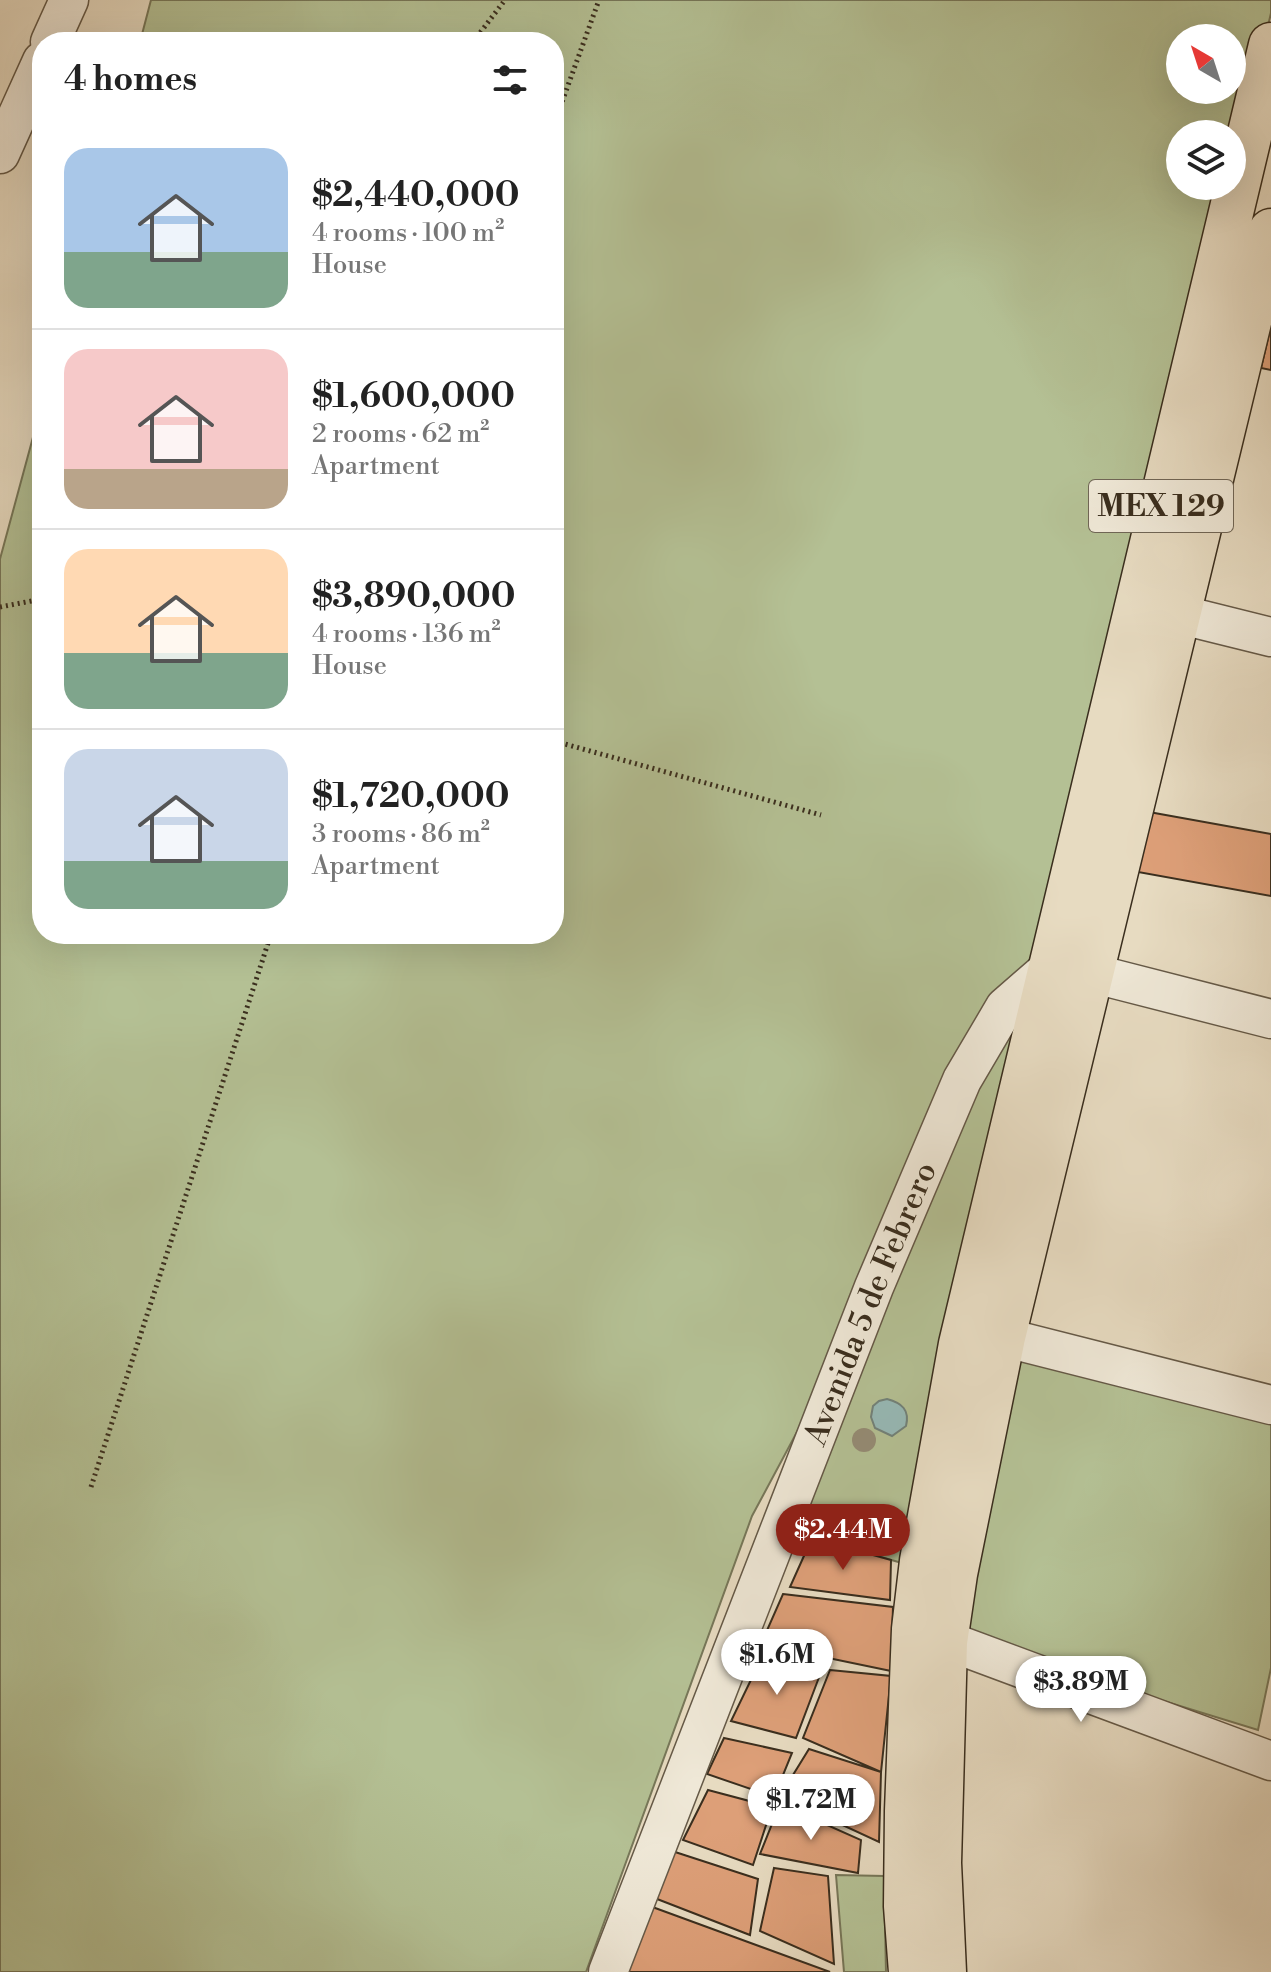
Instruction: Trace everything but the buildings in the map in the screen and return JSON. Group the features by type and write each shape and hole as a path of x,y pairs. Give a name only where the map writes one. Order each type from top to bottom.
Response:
{"main road":[{"name":"MEX 129","path":"911,1972 906,1906 907,1811 930,1635 955,1574 1003,1337 1071,970 1258,164 1271,45"},
{"name":"MEX 129","path":"944,1972 930,1635 922,1561 961,1344 1178,614 1271,231"}],"street":[{"path":"55,32 69,0"},
{"path":"0,154 32,83"},
{"path":"1178,614 1271,637"},
{"path":"1071,970 1271,1019"},
{"name":"Avenida 5 de Febrero","path":"608,1972 874,1287 962,1080 1005,1007 1071,970"},
{"path":"1003,1337 1271,1405"},
{"path":"930,1635 1271,1761"}],"path":[{"path":"481,32 505,0"},
{"path":"564,96 599,0"},
{"path":"0,607 32,601"},
{"path":"564,744 821,815"},
{"path":"91,1487 268,944"}],"green space":[{"path":"151,0 1271,0 1271,13 1246,121 1166,120 1166,200 1228,200 1052,954 1008,1038 1027,1038 919,1568 781,1528 944,1157 752,1516 586,1972 0,1972 0,559 32,441 32,944 564,944 564,32 143,32"},
{"path":"1006,1351 1271,1419 1271,1668 1258,1730 965,1640"},
{"path":"836,1875 884,1876 886,1972 844,1972"}],"water":[{"path":"887,1399 901,1405 907,1416 906,1426 892,1436 875,1428 871,1417 873,1406"}]}
